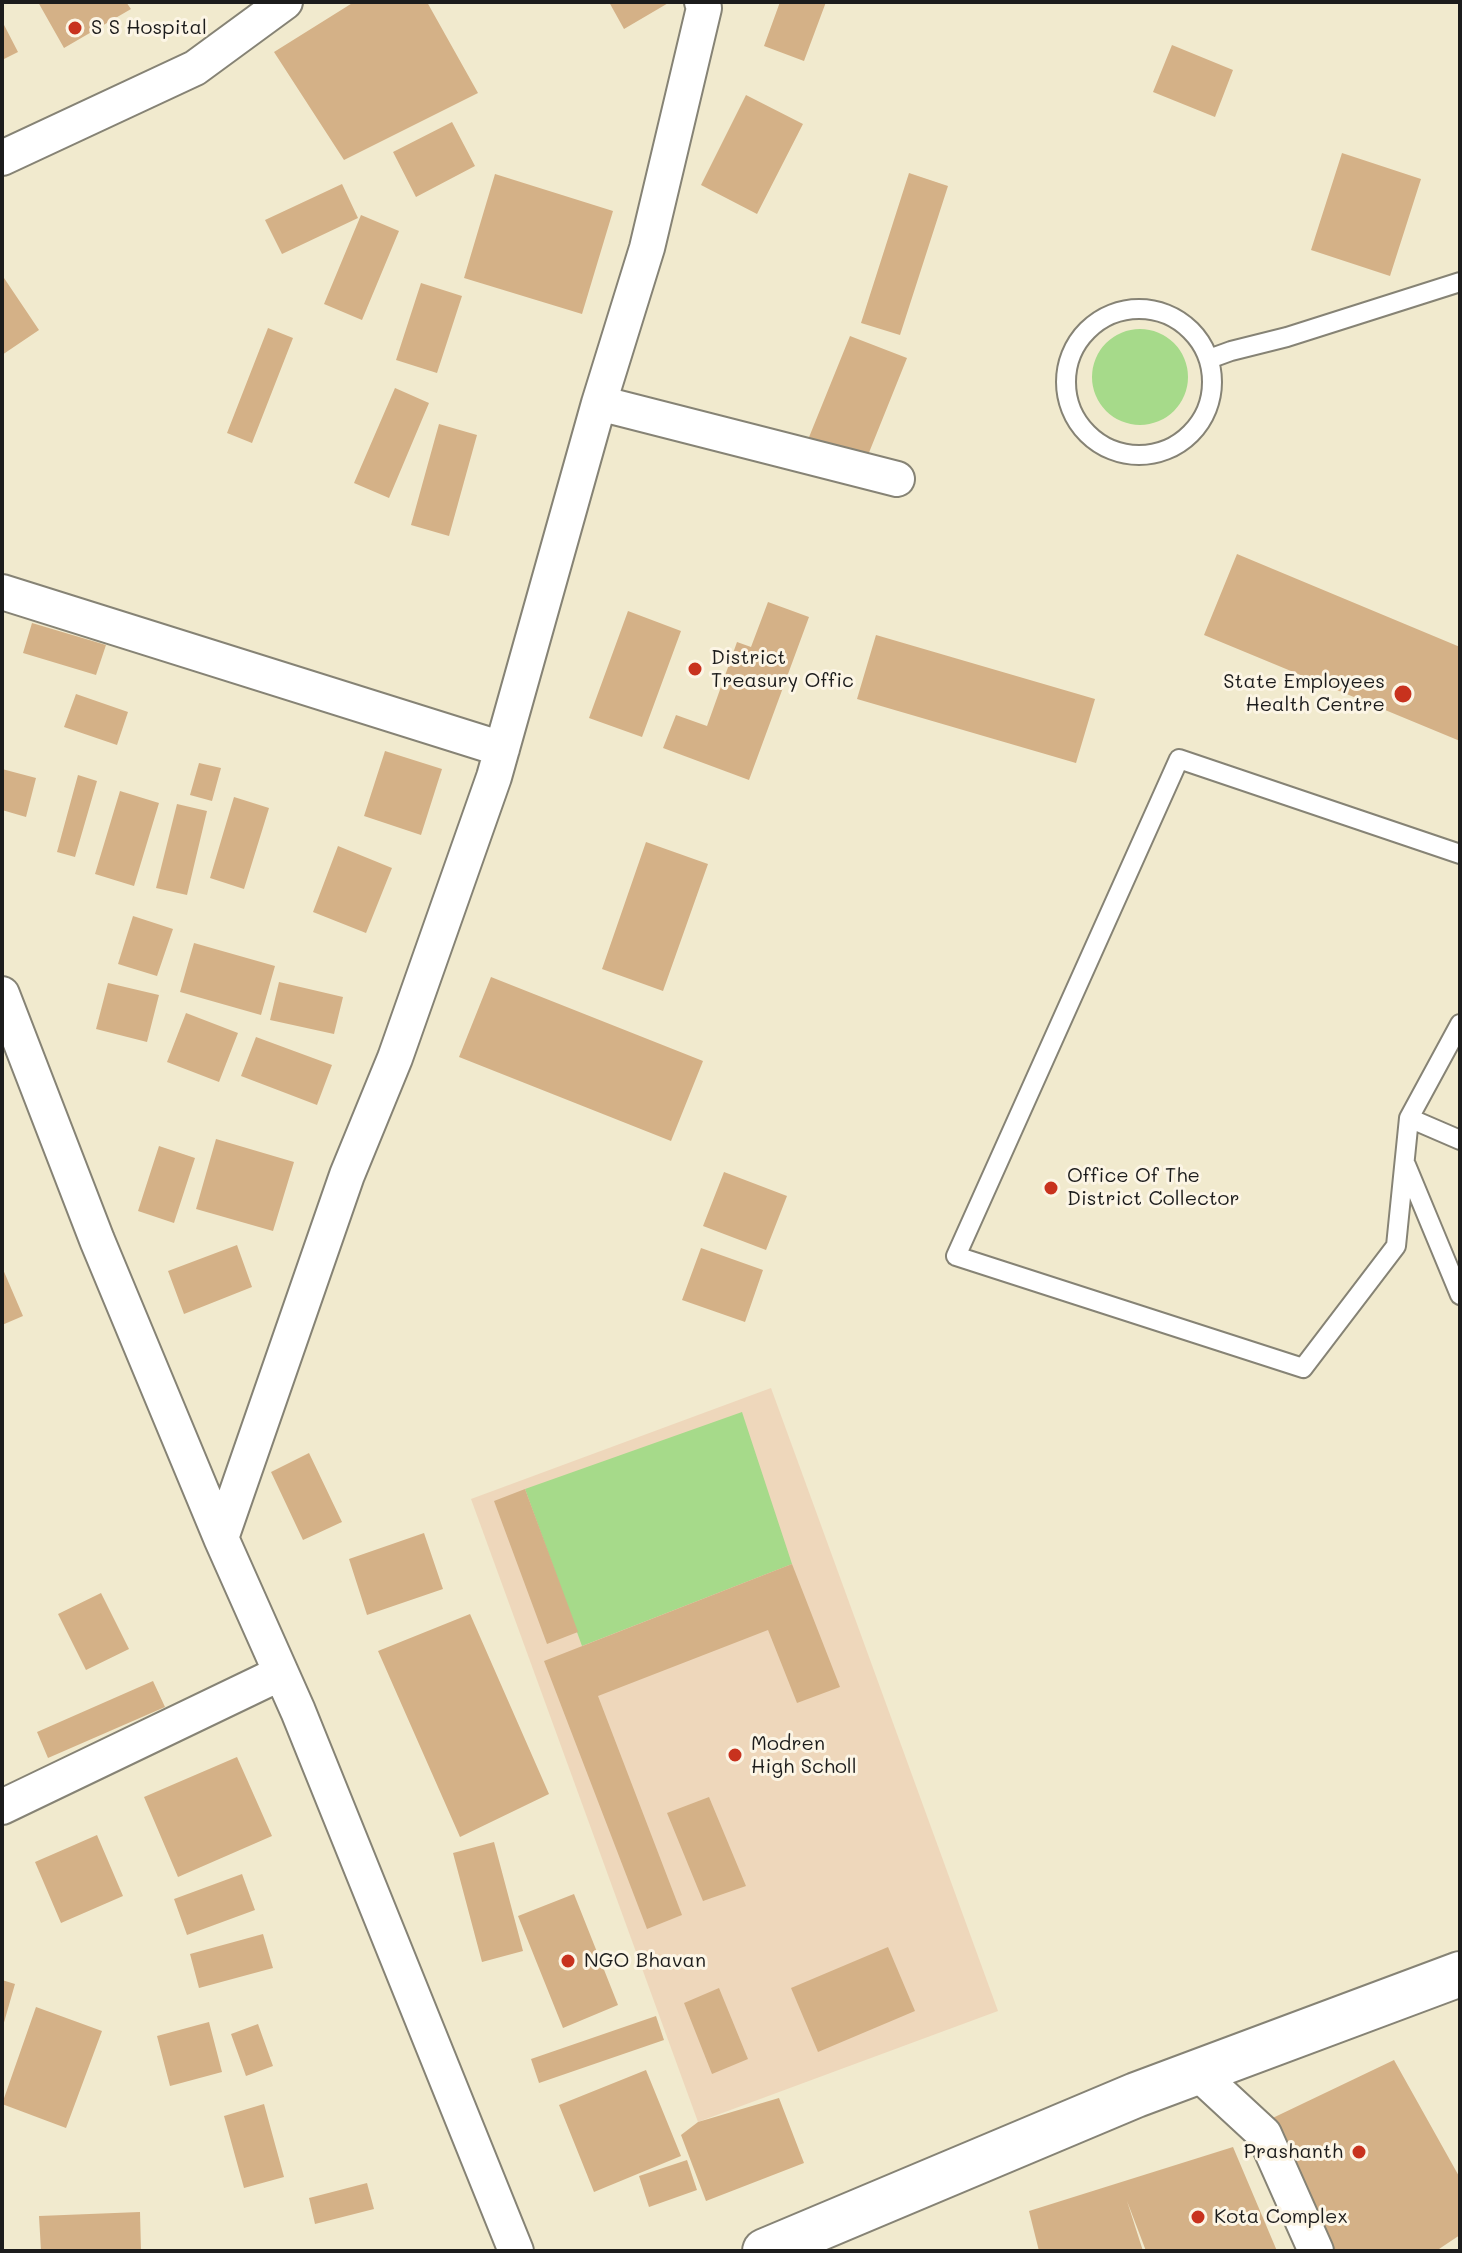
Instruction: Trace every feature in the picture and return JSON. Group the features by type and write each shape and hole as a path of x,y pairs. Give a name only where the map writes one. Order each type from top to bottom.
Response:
{"street":[{"path":"2,158 195,68 285,2"},
{"path":"221,1538 342,1190 395,1058 494,777 599,403 647,248 704,8 702,2"},
{"path":"599,403 897,479"},
{"path":"2,592 502,749"},
{"path":"2,994 97,1240 221,1538 298,1711 516,2251"},
{"path":"2,1807 281,1673"},
{"path":"765,2251 1136,2095 1460,1974"},
{"path":"1198,2073 1264,2134 1316,2251"}],"lane":[{"path":"1209,359 1460,282"},
{"path":"1145,308 1173,316 1195,334 1209,359 1213,388 1205,416 1187,438 1161,453 1133,456 1105,449 1082,431 1068,405 1065,376 1073,348 1090,326 1116,311 1145,308"},
{"path":"1460,854 1179,759 956,1256 1303,1368 1396,1246 1409,1118 1460,1024"},
{"path":"1409,1118 1460,1140"},
{"path":"1405,1162 1460,1295"}],"shaded area":[{"name":"Modren High Scholl","path":"771,1388 998,2011 698,2122 471,1499"}],"green space":[{"path":"1140,329 1158,333 1174,343 1184,359 1188,377 1184,395 1174,411 1158,421 1140,425 1122,421 1106,411 1096,395 1092,377 1096,359 1106,343 1122,333"},
{"path":"742,1412 792,1564 582,1646 525,1489"}],"building":[{"name":"S S Hospital","path":"38,2 126,2 131,9 64,48"},
{"path":"354,2 427,2 478,93 344,160 274,52"},
{"path":"609,2 670,2 624,29"},
{"path":"780,2 826,2 804,61 764,46"},
{"path":"2,21 18,52 2,60"},
{"path":"1172,45 1233,70 1215,117 1153,92"},
{"path":"746,95 803,124 757,214 701,185"},
{"path":"452,122 475,166 416,197 393,152"},
{"path":"1342,153 1421,179 1390,276 1311,250"},
{"path":"909,173 948,186 900,335 861,323"},
{"path":"495,174 613,211 582,314 464,278"},
{"path":"342,184 358,218 282,254 265,220"},
{"path":"361,215 399,231 362,320 324,304"},
{"path":"2,275 39,330 2,355"},
{"path":"421,283 462,296 437,373 396,360"},
{"path":"268,328 293,338 252,443 227,433"},
{"path":"850,336 907,358 860,475 803,452"},
{"path":"395,388 429,403 389,498 354,483"},
{"path":"439,424 477,435 449,536 411,525"},
{"name":"State Employees Health Centre","path":"1237,554 1460,647 1460,741 1204,635"},
{"path":"768,602 809,617 749,780 663,748 676,715 707,726 737,642 751,647"},
{"path":"628,611 681,631 642,737 589,718"},
{"path":"32,623 106,645 96,675 23,653"},
{"path":"876,635 1095,699 1076,763 857,699"},
{"path":"76,694 128,712 117,745 64,727"},
{"path":"385,751 442,769 421,835 364,816"},
{"path":"199,763 221,768 212,801 190,795"},
{"path":"2,769 36,778 26,817 2,810"},
{"path":"78,775 97,781 75,857 57,852"},
{"path":"120,791 159,803 134,886 95,874"},
{"path":"234,797 269,808 244,889 210,878"},
{"path":"177,804 207,811 187,895 156,888"},
{"path":"646,842 708,864 663,991 602,969"},
{"path":"338,846 392,868 366,933 313,912"},
{"path":"133,916 173,929 157,976 118,964"},
{"path":"194,943 275,966 261,1015 180,992"},
{"path":"491,977 703,1061 671,1141 459,1057"},
{"path":"279,982 343,997 334,1034 270,1020"},
{"path":"108,983 159,995 147,1042 96,1029"},
{"path":"186,1013 238,1033 219,1082 167,1062"},
{"path":"256,1037 332,1065 317,1105 241,1076"},
{"path":"216,1139 294,1162 273,1231 196,1209"},
{"path":"159,1146 195,1158 174,1223 138,1211"},
{"path":"724,1172 787,1196 766,1250 703,1226"},
{"path":"237,1245 252,1287 184,1314 168,1271"},
{"path":"701,1248 763,1270 745,1322 682,1300"},
{"path":"2,1267 23,1316 2,1325"},
{"path":"309,1453 342,1522 303,1540 271,1472"},
{"path":"525,1489 578,1632 547,1644 494,1501"},
{"path":"424,1533 443,1589 367,1615 349,1559"},
{"path":"792,1564 840,1687 797,1703 768,1630 598,1696 682,1915 647,1929 544,1661"},
{"path":"101,1593 129,1649 86,1670 58,1614"},
{"path":"470,1614 549,1794 460,1837 378,1651"},
{"path":"153,1681 165,1707 48,1758 37,1732"},
{"path":"237,1757 272,1836 178,1877 144,1797"},
{"path":"709,1797 746,1886 703,1901 667,1813"},
{"path":"97,1835 123,1896 61,1923 35,1862"},
{"path":"494,1842 523,1951 482,1962 453,1853"},
{"path":"242,1874 255,1910 187,1935 174,1899"},
{"name":"NGO Bhavan","path":"574,1894 618,2005 563,2028 518,1916"},
{"path":"263,1934 273,1968 199,1988 190,1954"},
{"path":"888,1947 915,2011 818,2052 791,1988"},
{"path":"2,1980 15,1984 3,2026 2,2026"},
{"path":"719,1988 748,2059 712,2074 684,2003"},
{"path":"36,2007 102,2031 66,2128 2,2104"},
{"path":"656,2016 664,2040 539,2083 531,2059"},
{"path":"209,2022 222,2072 170,2086 157,2036"},
{"path":"258,2024 273,2066 246,2076 231,2034"},
{"name":"Prashanth","path":"1394,2060 1460,2178 1460,2235 1436,2251 1327,2251 1258,2125"},
{"path":"646,2070 681,2156 594,2192 559,2105"},
{"path":"779,2098 804,2163 706,2201 681,2135 698,2122"},
{"path":"264,2104 284,2177 244,2188 224,2116"},
{"name":"Kota Complex","path":"1233,2147 1277,2251 1146,2251 1127,2201 1143,2251 1039,2251 1029,2211"},
{"path":"687,2160 697,2190 649,2207 639,2176"},
{"path":"367,2183 374,2209 315,2224 309,2198"},
{"path":"140,2212 141,2251 41,2251 39,2216"}],"place":[{"name":"S S Hospital","path":"75,28"},
{"name":"District Treasury Offic","path":"695,669"},
{"name":"State Employees Health Centre","path":"1403,694"},
{"name":"Office Of The District Collector","path":"1051,1188"},
{"name":"Modren High Scholl","path":"735,1755"},
{"name":"NGO Bhavan","path":"568,1961"},
{"name":"Prashanth","path":"1359,2152"},
{"name":"Kota Complex","path":"1198,2217"}]}
